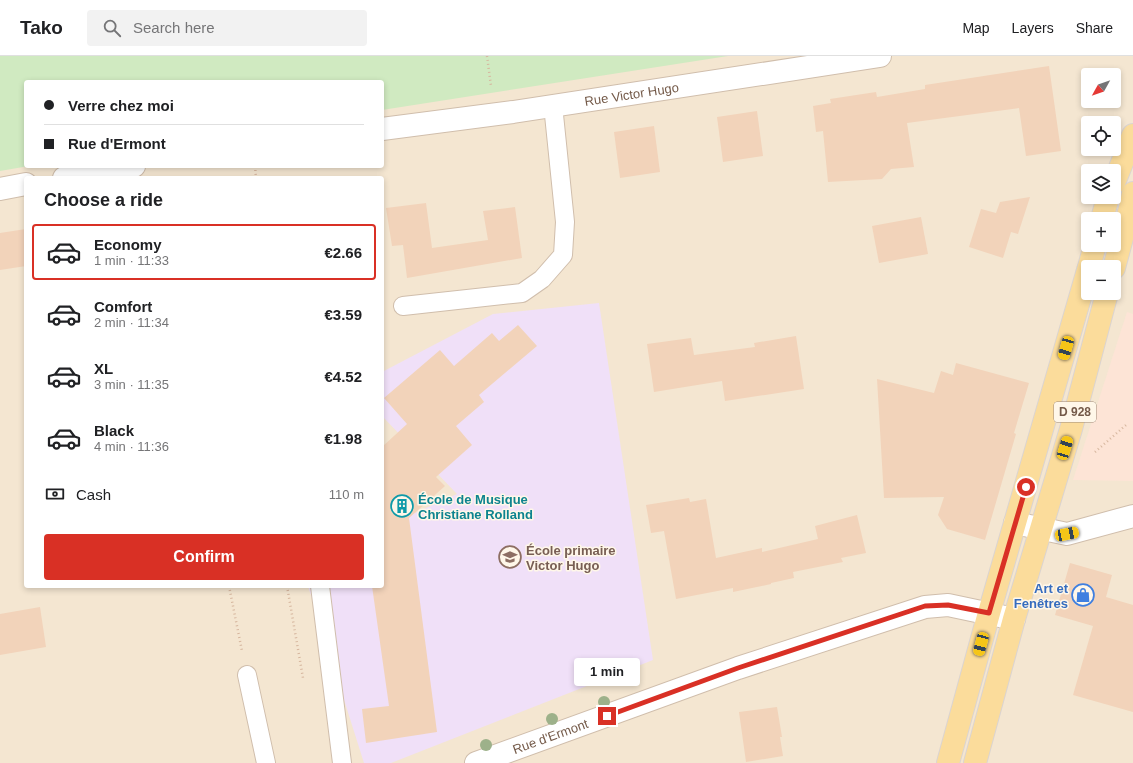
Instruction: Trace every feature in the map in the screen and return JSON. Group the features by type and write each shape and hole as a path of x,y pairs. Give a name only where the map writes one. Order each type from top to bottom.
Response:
{"main road":[{"path":"1121,165 1133,135"},
{"path":"1116,260 1133,192"},
{"name":"D 928","path":"948,763 989,613 1081,293"},
{"name":"D 928","path":"975,763 1014,619 1071,429 1105,300"}],"street":[{"name":"Rue Victor Hugo","path":"384,129 553,106 880,56"},
{"path":"76,176 122,168"},
{"path":"0,189 24,184"},
{"path":"1015,524 1067,534 1133,516"},
{"name":"Rue d'Ermont","path":"476,763 738,668 925,606 948,605 1014,619"}],"lane":[{"path":"403,306 522,293 542,279 563,255 565,222 553,106"},
{"path":"320,588 342,763"},
{"path":"247,675 266,763"}],"path":[{"path":"1090,456 1126,425"},
{"path":"229,588 247,675"},
{"path":"287,588 303,678"}],"shaded area":[{"path":"0,56 1133,56 1133,763 0,763"},
{"name":"École primaire Victor Hugo","path":"599,303 653,660 391,763 364,763 309,588 384,588 384,527 457,494 384,418 384,371 493,314"},
{"path":"1127,312 1133,314 1133,481 1073,480"}],"green space":[{"path":"0,56 728,56 384,110 384,80 24,80 24,167 0,171"}],"building":[{"path":"1049,66 1061,151 1026,156 1019,108 907,123 914,167 891,169 882,179 828,182 823,131 816,132 813,106 831,103 830,99 876,92 877,97 925,89 925,85"},
{"path":"757,111 763,156 723,162 717,117"},
{"path":"654,126 660,172 620,178 614,132"},
{"path":"1030,197 1018,234 1011,232 1003,258 969,247 981,209 996,213 1000,202"},
{"path":"426,203 432,248 488,240 483,211 515,207 522,258 407,278 403,245 392,246 386,208"},
{"path":"921,217 928,254 879,263 872,226"},
{"path":"24,229 24,266 0,270 0,233"},
{"path":"518,325 537,346 479,395 484,402 456,426 472,445 436,477 445,486 409,518 437,732 366,743 362,709 389,706 372,588 384,588 384,445 407,424 384,398 440,350 454,366 492,333 499,341"},
{"path":"796,336 804,389 725,401 722,381 654,392 647,344 691,338 694,355 755,347 754,343"},
{"path":"956,363 1029,383 1014,433 1016,434 985,540 947,529 938,515 944,497 884,498 877,379 934,393 941,371 953,375"},
{"path":"689,498 690,502 706,499 716,558 762,548 762,552 818,539 815,526 857,515 866,553 841,558 843,562 793,572 794,578 771,584 733,592 733,588 676,599 664,531 651,533 646,505"},
{"path":"1070,563 1112,575 1106,597 1133,605 1133,712 1073,695 1093,626 1055,615"},
{"path":"40,607 46,647 0,655 0,614"},
{"path":"777,707 782,737 780,737 783,756 746,762 739,712"}],"place":[{"name":"École de Musique Christiane Rolland","path":"402,506"},
{"name":"École primaire Victor Hugo","path":"510,557"},
{"name":"Art et Fenêtres","path":"1083,595"}],"route":[{"path":"607,716 738,668 925,606 948,605 989,613 1026,487"}]}
